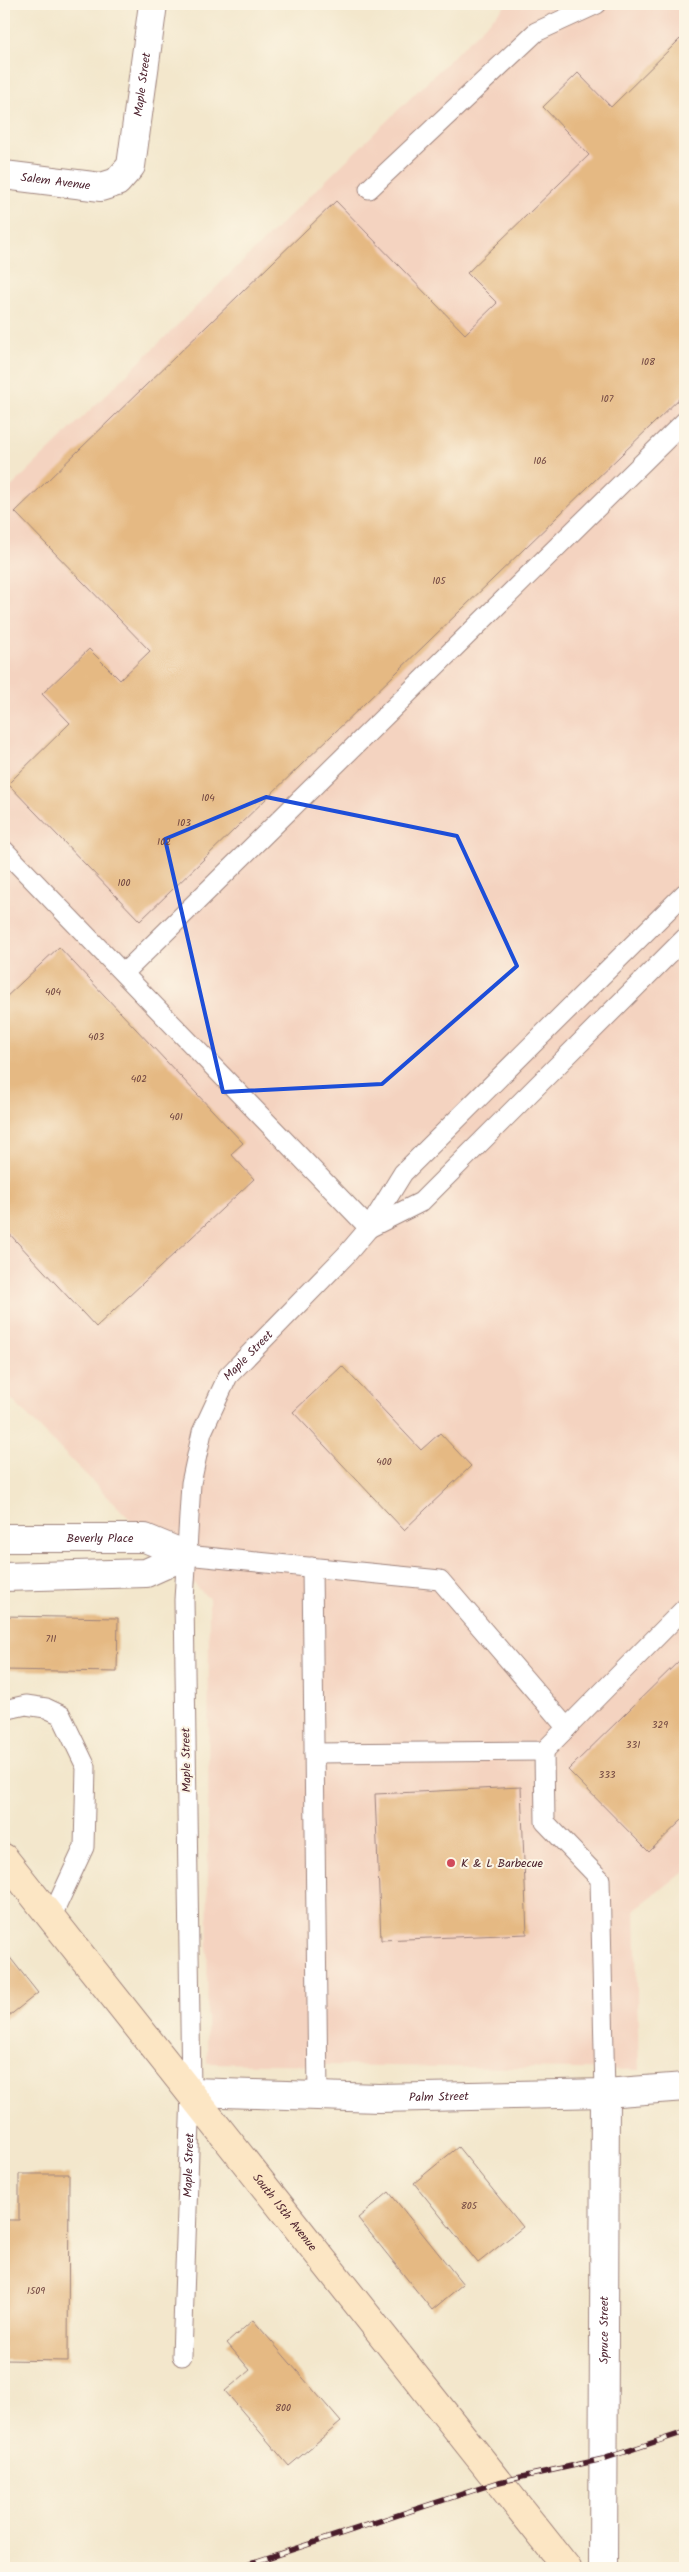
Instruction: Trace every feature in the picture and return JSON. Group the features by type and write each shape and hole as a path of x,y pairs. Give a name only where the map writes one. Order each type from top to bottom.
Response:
{"main road":[{"name":"South 15th Avenue","path":"4,1858 568,2568"}],"street":[{"name":"Maple Street","path":"131,166 153,4"},
{"name":"Salem Avenue","path":"4,175 101,187 117,182 131,166"},
{"name":"Beverly Place","path":"4,1538 145,1538 186,1555"},
{"path":"4,1577 146,1573 186,1555"},
{"name":"Palm Street","path":"191,2092 379,2098 605,2093 685,2087"},
{"name":"Spruce Street","path":"603,2568 605,2093"}],"lane":[{"path":"369,189 536,32 597,4"},
{"path":"124,973 685,421"},
{"path":"4,850 369,1228"},
{"path":"369,1228 403,1173 685,893"},
{"path":"369,1228 421,1202 685,938"},
{"name":"Maple Street","path":"182,2356 191,2092 184,1600 191,1483 202,1432 228,1376 346,1255 369,1228"},
{"path":"186,1555 440,1580 567,1728"},
{"path":"312,1567 318,2096"},
{"path":"314,1753 544,1751 685,1608"},
{"path":"4,1710 26,1705 46,1708 61,1715 86,1767 84,1847 52,1918"},
{"path":"544,1751 545,1822 600,1879 605,2093"}],"highlighted area":[{"path":"266,797 457,836 517,966 382,1084 223,1092 165,839"}],"shaded area":[{"path":"507,4 685,4 685,1871 635,1909 639,2070 207,2063 209,1599 4,1392 4,494"}],"building":[{"path":"680,39 685,45 685,393 140,921 8,784 70,723 42,694 89,649 120,680 150,651 15,512 336,201 465,334 497,303 467,273 589,155 543,107 578,73 611,107"},
{"path":"59,947 243,1143 231,1154 254,1179 96,1327 4,1228 4,999"},
{"path":"342,1366 421,1450 440,1433 471,1466 404,1530 293,1412"},
{"path":"4,1616 118,1618 117,1672 4,1670"},
{"path":"685,1655 685,1817 649,1852 568,1770"},
{"path":"521,1787 527,1934 381,1940 375,1794"},
{"path":"4,1950 38,1993 4,2020"},
{"path":"458,2147 523,2227 478,2263 414,2183"},
{"path":"19,2174 69,2174 68,2361 4,2360 4,2220 19,2220"},
{"path":"389,2192 463,2284 432,2310 358,2218"},
{"path":"253,2320 341,2422 289,2466 225,2391 250,2370 227,2343"}],"railway":[{"path":"236,2568 499,2482 603,2459 685,2432"}],"place":[{"name":"K & L Barbecue","path":"451,1863"}]}
